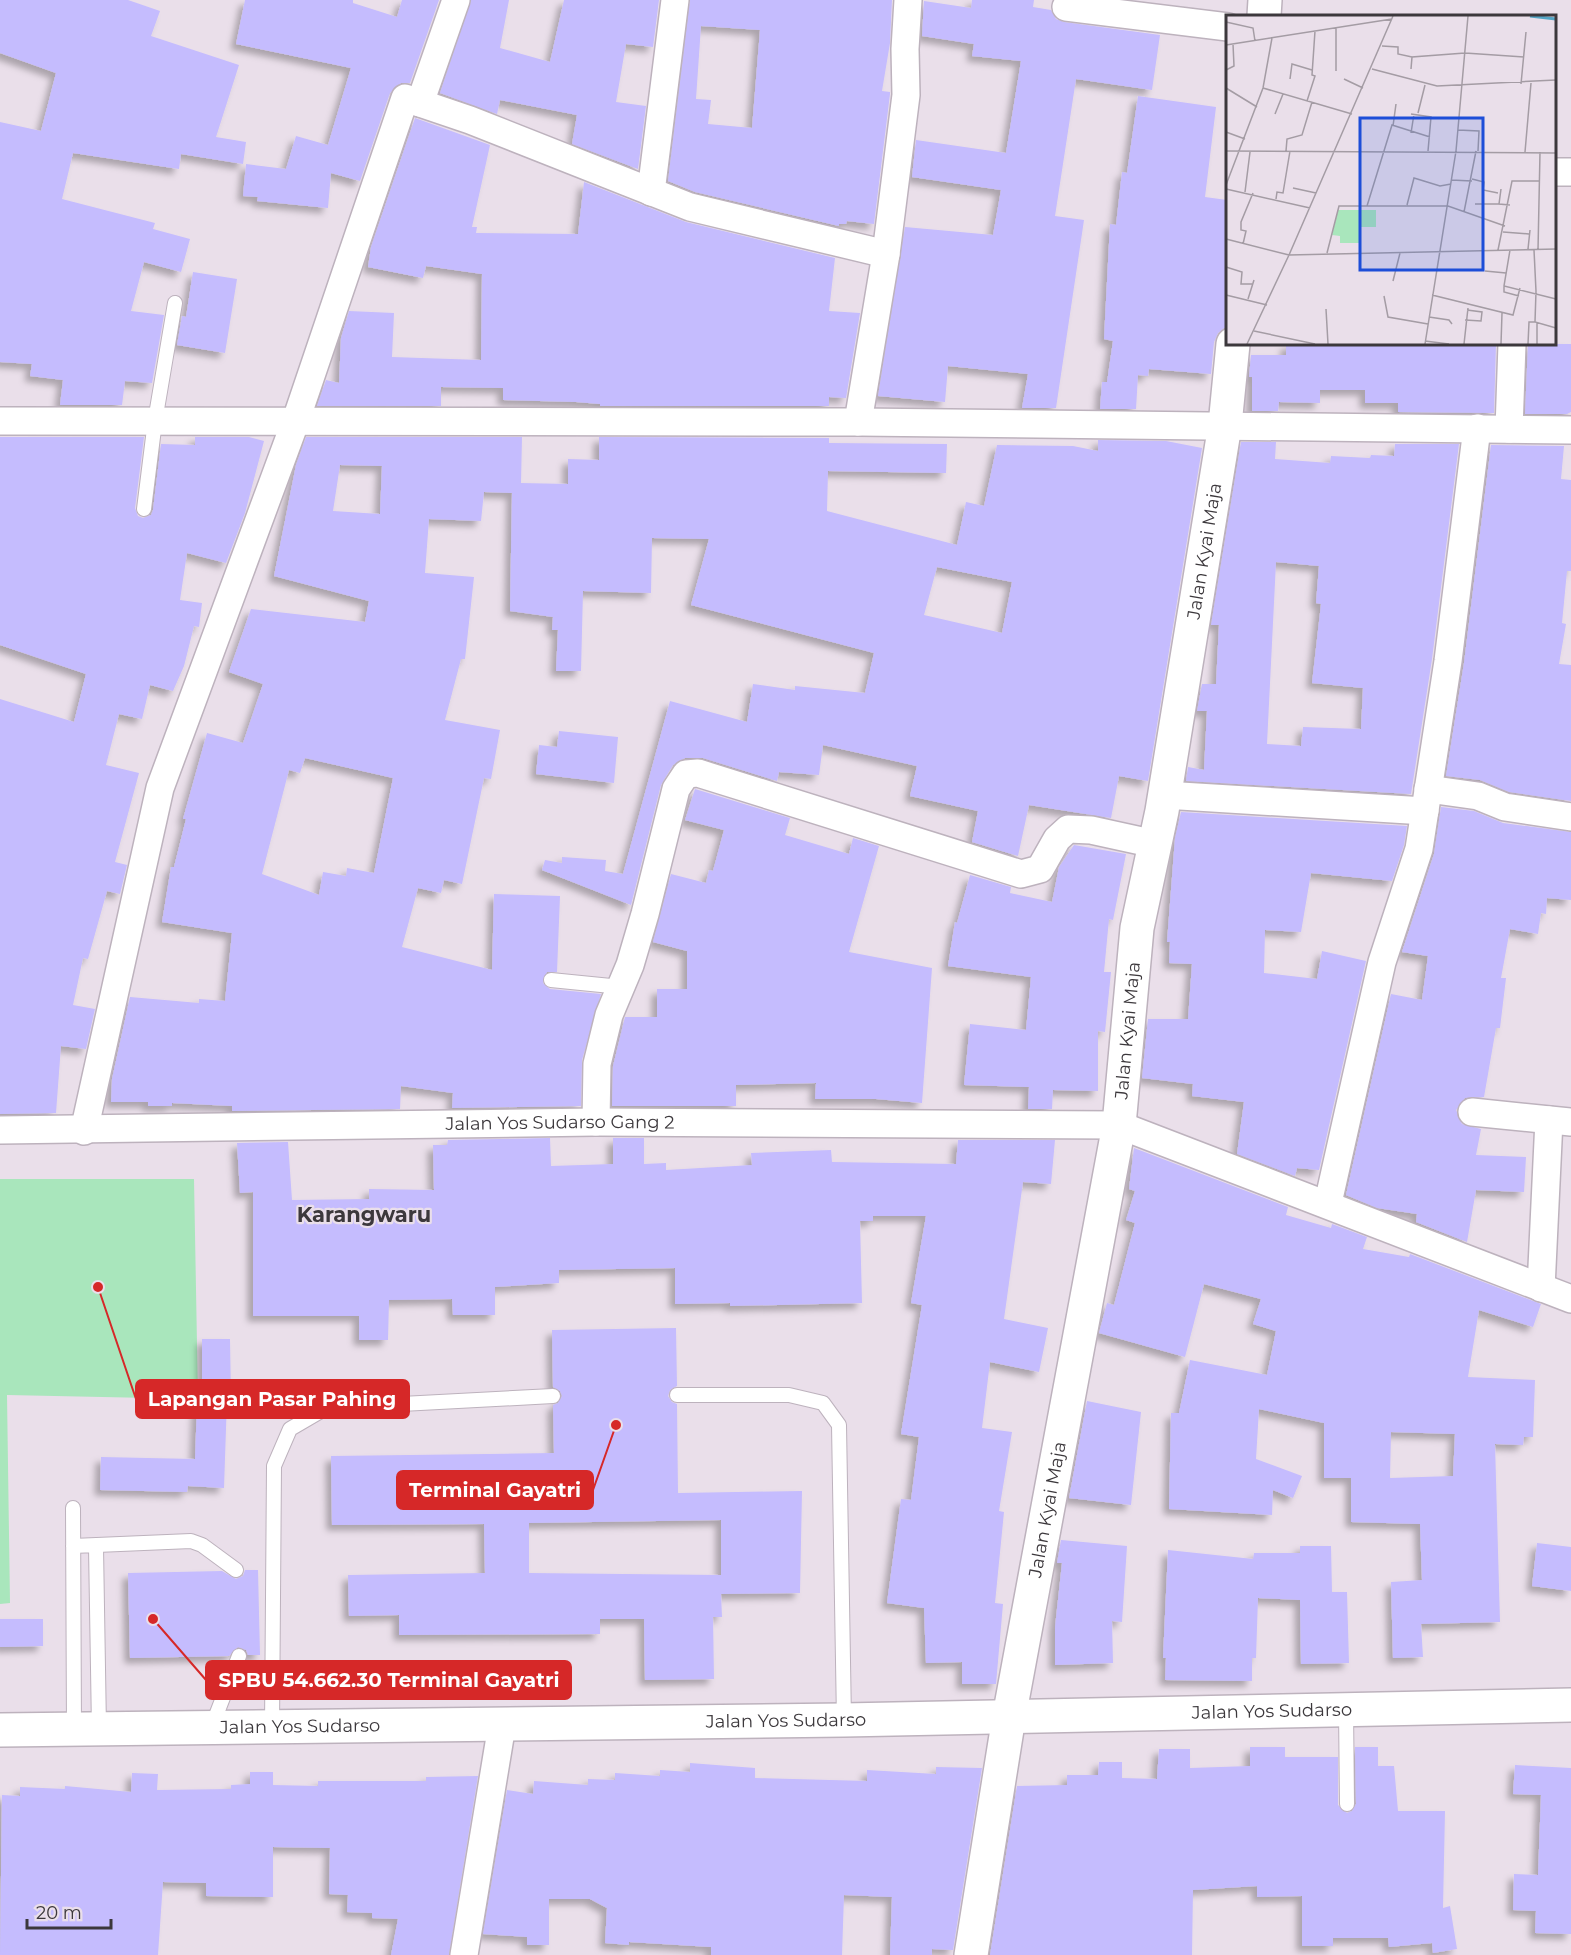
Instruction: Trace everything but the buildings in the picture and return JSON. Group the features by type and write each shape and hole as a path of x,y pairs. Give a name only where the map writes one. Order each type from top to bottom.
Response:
{"main road":[{"path":"1264,15 1265,0"},
{"name":"Jalan Kyai Maja","path":"971,1955 1009,1717 1119,1125 1137,928 1164,795 1225,425 1233,345"},
{"name":"Jalan Yos Sudarso","path":"0,1730 844,1720 1571,1705"}],"street":[{"path":"420,103 456,0"},
{"path":"651,192 675,0"},
{"path":"858,422 886,254 908,81 905,49 908,0"},
{"path":"1066,7 1226,27"},
{"path":"84,1131 160,788 296,420 405,98 470,120 690,207 886,254"},
{"path":"1509,429 1512,345"},
{"path":"0,420 858,422 1571,430"},
{"path":"1328,1203 1382,962 1419,849 1448,661 1477,428"},
{"path":"596,1122 597,1064 609,1015 621,987 645,914 676,789 686,774 698,773 1021,874 1034,873 1040,869 1057,839 1068,829 1091,830 1155,843"},
{"path":"1164,795 1427,800 1478,796 1505,807 1571,817"},
{"path":"1472,1112 1560,1121 1541,1288"},
{"name":"Jalan Yos Sudarso Gang 2","path":"0,1130 84,1131 596,1122 1119,1125"},
{"path":"1119,1125 1328,1203 1571,1299"},
{"path":"464,1955 502,1725"}],"lane":[{"path":"144,509 155,421 175,303"},
{"path":"551,980 621,987"},
{"path":"677,1395 789,1395 823,1403 840,1425 844,1720"},
{"path":"272,1728 274,1466 290,1429 326,1408 553,1396"},
{"path":"73,1508 73,1546 86,1729"},
{"path":"73,1546 96,1547 191,1541 202,1545 236,1570"},
{"path":"86,1729 96,1547"},
{"path":"211,1729 240,1656"},
{"path":"1346,1709 1347,1804"}],"green space":[{"path":"0,1179 194,1179 198,1399 7,1395 10,1603 0,1604"}],"place":[{"name":"Lapangan Pasar Pahing","path":"98,1287"},
{"name":"Terminal Gayatri","path":"616,1425"},
{"name":"SPBU 54.662.30 Terminal Gayatri","path":"153,1619"}],"district":[{"name":"Karangwaru","path":"364,1214"}]}
